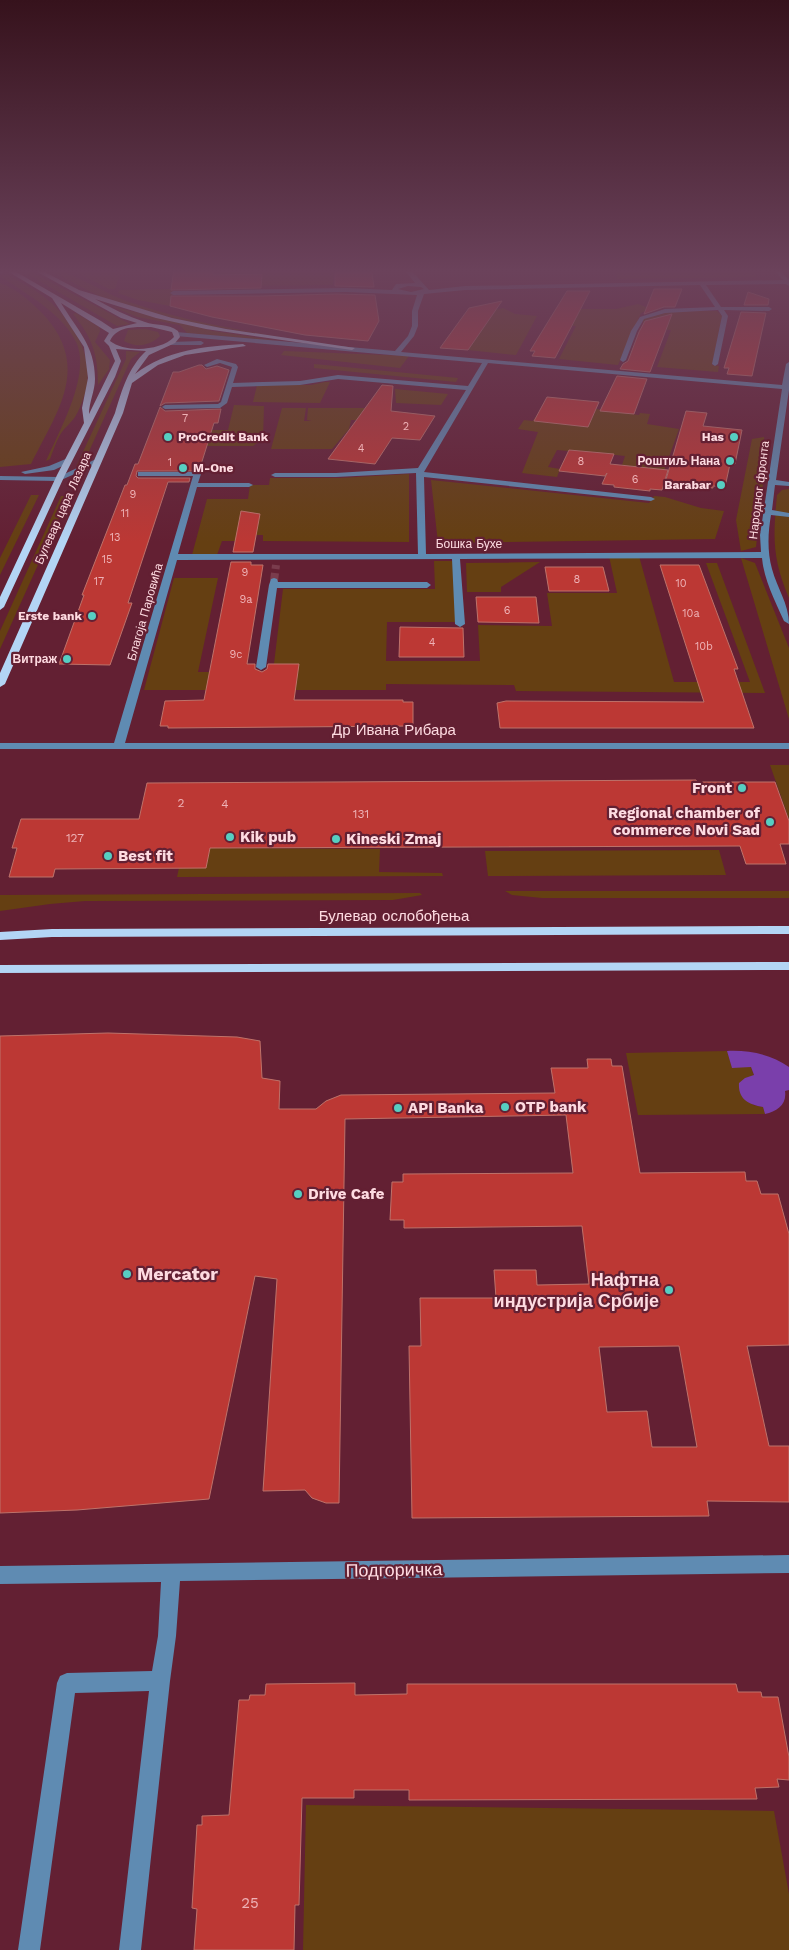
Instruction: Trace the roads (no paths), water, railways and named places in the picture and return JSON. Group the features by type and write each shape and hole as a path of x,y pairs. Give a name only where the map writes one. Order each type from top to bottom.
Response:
{"main road":[{"path":"87,422 84,410 92,389 90,360"},
{"name":"Булевар цара Лазара","path":"0,606 68,460 118,360"},
{"name":"Булевар цара Лазара","path":"0,684 119,413 129,382 140,360"},
{"path":"129,382 151,365 162,360"},
{"name":"Булевар ослобођења","path":"0,936 52,934 789,930"},
{"path":"0,969 789,966"}],"street":[{"path":"422,556 420,472 487,360 787,388"},
{"path":"715,364 716,360"},
{"path":"165,407 220,406 224,403 235,367 222,361 212,362 207,365"},
{"name":"Народног фронта","path":"789,364 787,388 764,533 765,555 775,591 789,621"},
{"path":"229,385 292,384 338,378 470,388"},
{"path":"0,472 38,471 51,468 68,460"},
{"path":"0,478 59,480 97,462"},
{"path":"275,476 420,472 651,499"},
{"path":"141,474 198,474 194,485 249,485"},
{"path":"772,482 789,484"},
{"name":"Благоја Паровића","path":"119,745 194,485"},
{"path":"767,512 789,515"},
{"name":"Бошка Бухе","path":"174,557 277,561 422,556 765,555"},
{"path":"456,556 460,624"},
{"path":"261,667 273,583 427,585"},
{"name":"Др Ивана Рибара","path":"0,746 789,746"},
{"name":"Подгоричка","path":"0,1575 789,1564"},
{"path":"130,1950 160,1681 167,1636 171,1573"},
{"path":"29,1950 67,1683 160,1681"}],"tunnel":[{"path":"274,581 276,565"}],"place":[{"name":"ProCredit Bank","path":"168,437"},
{"name":"Has","path":"734,437"},
{"name":"Роштиљ Нана","path":"730,461"},
{"name":"M-One","path":"183,468"},
{"name":"Barabar","path":"721,485"},
{"name":"Erste bank","path":"92,616"},
{"name":"Витраж","path":"67,659"},
{"name":"Front","path":"742,788"},
{"name":"Regional chamber of commerce Novi Sad","path":"770,822"},
{"name":"Kik pub","path":"230,837"},
{"name":"Kineski Zmaj","path":"336,839"},
{"name":"Best fit","path":"108,856"},
{"name":"OTP bank","path":"505,1107"},
{"name":"API Banka","path":"398,1108"},
{"name":"Drive Cafe","path":"298,1194"},
{"name":"Mercator","path":"127,1274"},
{"name":"Нафтна индустрија Србије","path":"669,1290"}]}
